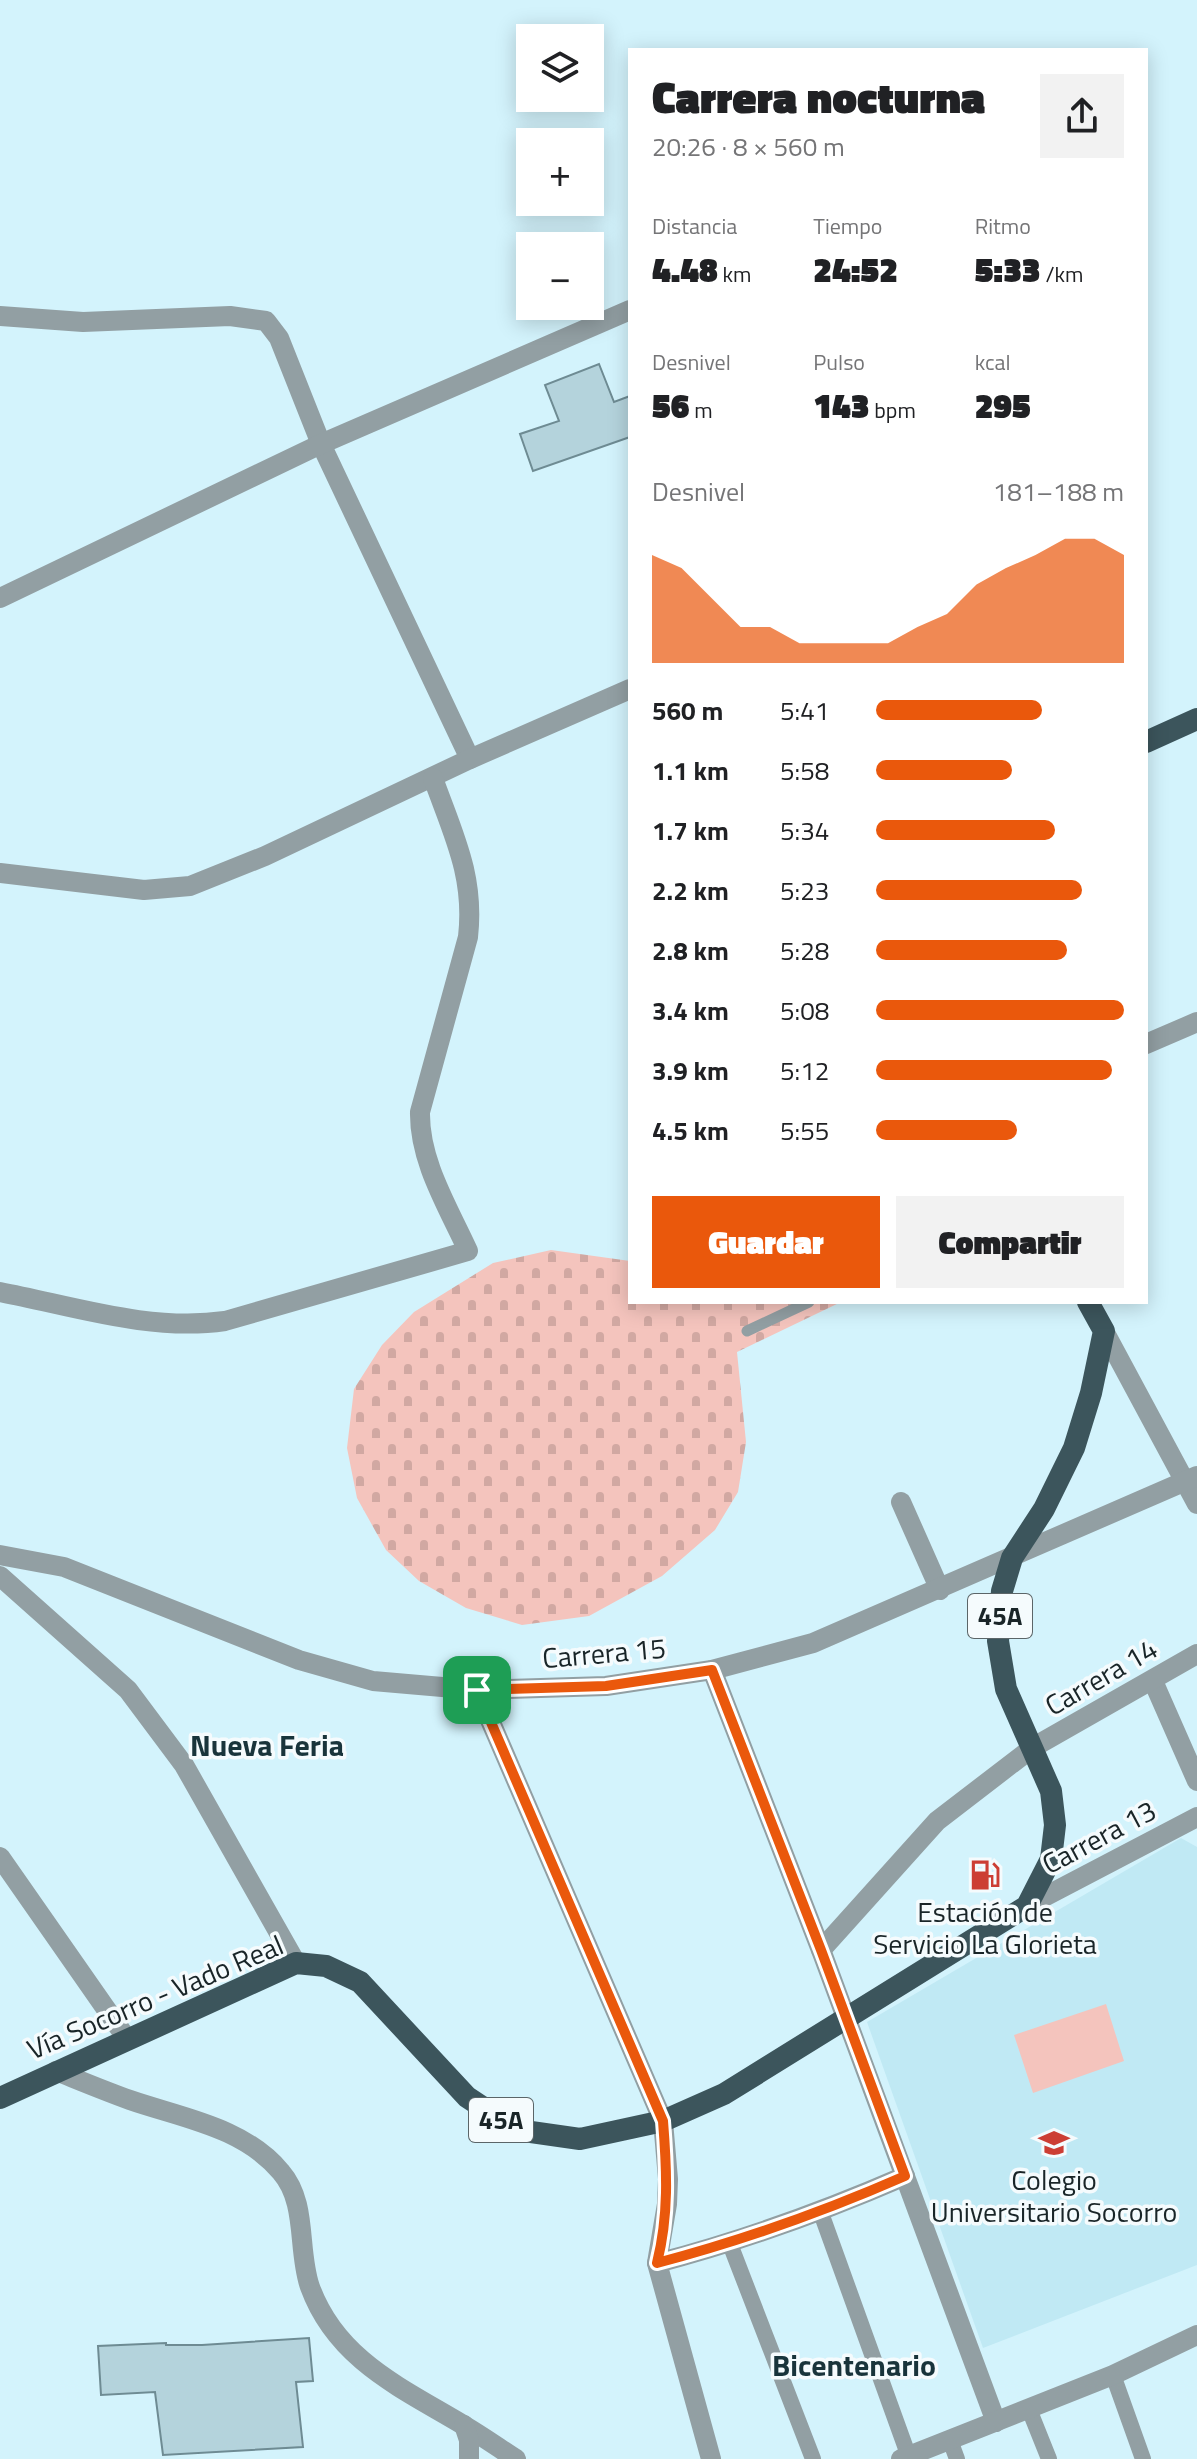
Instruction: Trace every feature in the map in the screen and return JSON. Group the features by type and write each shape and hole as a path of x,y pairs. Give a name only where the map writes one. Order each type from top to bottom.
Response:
{"highway":[{"path":"1148,741 1197,719"},
{"path":"1089,1304 1104,1331"},
{"name":"45A","path":"1027,1906 1051,1859 1055,1825 1051,1791 1006,1689 998,1641 1002,1591 1012,1558 1044,1509 1074,1448 1091,1393 1104,1331"},
{"name":"Vía Socorro - Vado Real","path":"0,2098 296,1963 326,1966 360,1982 467,2097 517,2130 580,2139 663,2121 724,2094 1027,1906"}],"street":[{"path":"0,598 321,444 628,311"},
{"path":"0,316 83,322 230,316 266,321 279,338 321,444 470,759"},
{"path":"0,873 144,890 190,886 265,856 470,759 628,690"},
{"path":"0,1292 121,1316 182,1325 203,1324 225,1321 468,1251 430,1168 420,1127 420,1112 468,937 471,912 463,861 433,778"},
{"path":"1148,1043 1197,1022"},
{"path":"1104,1331 1192,1479 1197,1504"},
{"name":"Carrera 15","path":"0,1555 64,1567 299,1660 373,1681 477,1690 606,1686 712,1670 813,1643 1192,1479"},
{"path":"901,1502 940,1590"},
{"path":"0,1576 128,1690 184,1765 296,1963"},
{"name":"Carrera 14","path":"821,1950 937,1821 1032,1748 1197,1654"},
{"path":"712,1670 821,1950 996,2422"},
{"path":"1153,1681 1197,1781"},
{"path":"477,1690 663,2121 667,2204 657,2263 711,2459"},
{"name":"Carrera 13","path":"1027,1906 1197,1817"},
{"path":"0,1857 127,2039"},
{"path":"56,2071 130,2100 215,2127 252,2145 280,2170 291,2185 298,2202 305,2269 328,2323 368,2365 402,2392 464,2425 516,2459"},
{"path":"657,2263 730,2244 821,2213 905,2176"},
{"path":"821,2213 905,2458 954,2450 996,2422 1113,2375 1197,2335"},
{"path":"730,2244 813,2459"},
{"path":"1113,2375 1143,2459"},
{"path":"1029,2409 1049,2459"},
{"path":"464,2425 469,2440 469,2459"}],"lane":[{"path":"747,1331 805,1304"}],"shaded area":[{"name":"Colegio Universitario Socorro","path":"1181,1838 1197,1847 1197,2265 983,2348 867,2022"}],"green space":[{"path":"551,1250 628,1261 628,1304 837,1304 737,1352 746,1442 738,1492 715,1530 662,1576 589,1616 522,1625 466,1608 419,1581 386,1550 357,1498 347,1448 354,1389 382,1345 414,1312 493,1263"},
{"path":"1106,2004 1124,2061 1033,2093 1014,2035"}],"building":[{"path":"599,364 614,402 628,397 628,438 533,471 520,434 559,421 545,385"},
{"path":"309,2338 313,2381 296,2382 303,2447 163,2455 155,2392 101,2395 98,2346 202,2345"}],"place":[{"name":"Estación de Servicio La Glorieta","path":"985,1875"},
{"name":"Colegio Universitario Socorro","path":"1054,2143"}],"district":[{"name":"Nueva Feria","path":"267,1746"},
{"name":"Bicentenario","path":"854,2366"}],"route":[{"path":"712,1670 905,2176 821,2213 730,2244 657,2263 667,2204 663,2121 477,1690 606,1686 712,1670"}]}
